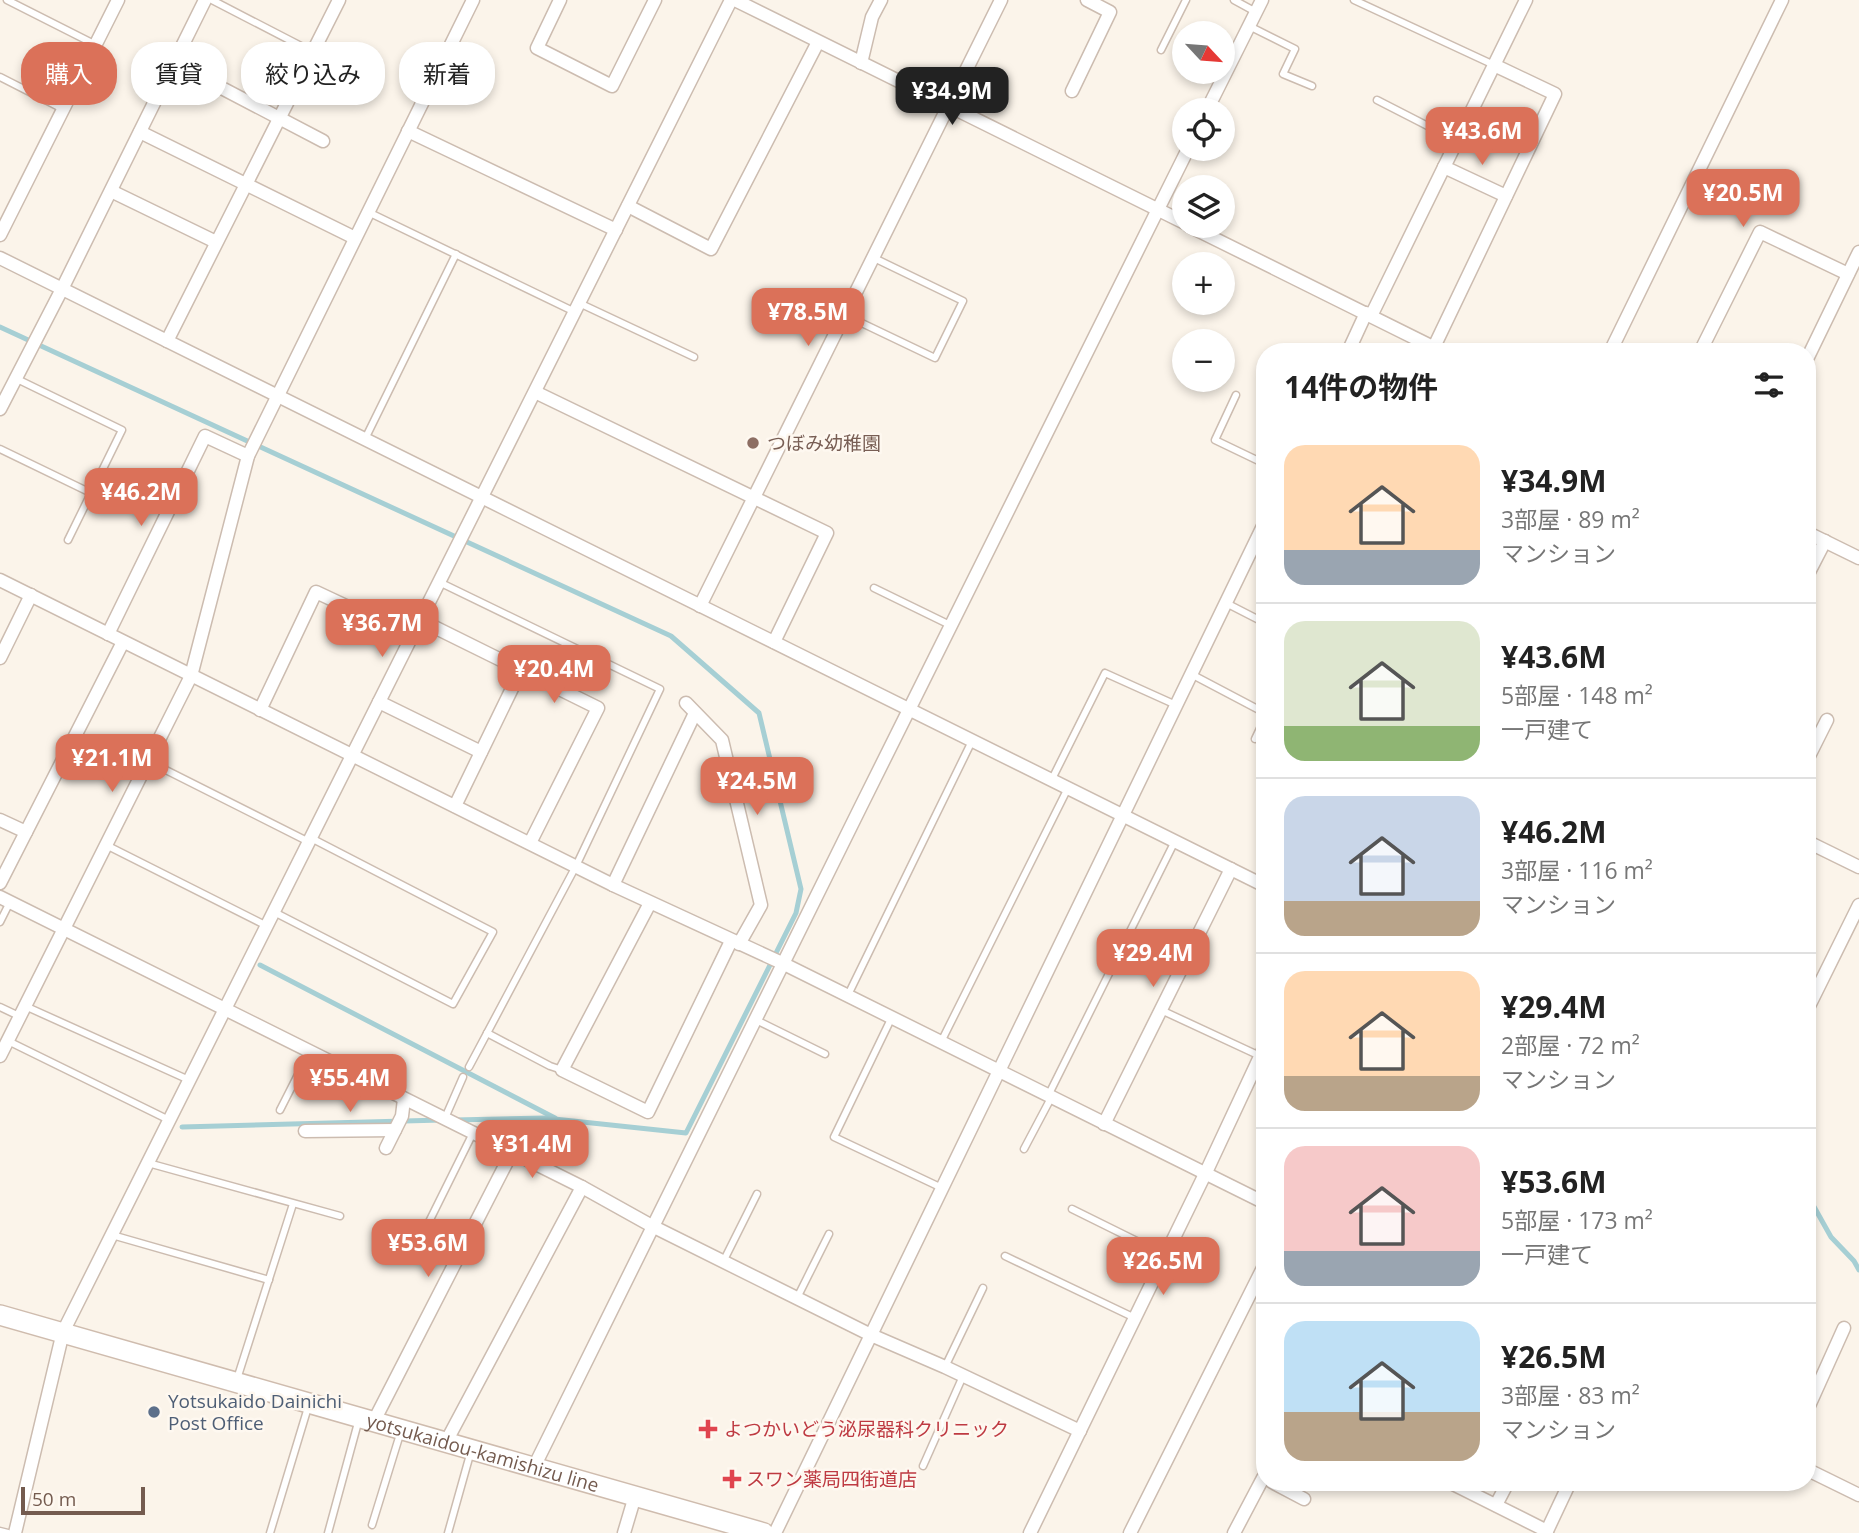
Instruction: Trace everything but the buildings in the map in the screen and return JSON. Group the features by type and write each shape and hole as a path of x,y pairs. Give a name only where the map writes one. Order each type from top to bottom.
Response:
{"main road":[{"name":"yotsukaidou-kamishizu line","path":"0,1315 764,1533"}],"street":[{"path":"97,42 118,0"},
{"path":"184,42 205,0"},
{"path":"318,42 339,0"},
{"path":"0,1056 191,676 248,456 473,0"},
{"path":"560,0 537,48 612,86 655,0"},
{"path":"15,1533 63,1332 733,0 1172,217"},
{"path":"861,63 872,17 881,0"},
{"path":"700,606 1001,0"},
{"path":"1072,91 1110,12 1087,0"},
{"path":"1353,343 1526,0"},
{"path":"1614,343 1782,0"},
{"path":"1213,98 1259,6"},
{"path":"628,206 711,249 818,41"},
{"path":"1441,343 1555,94 1494,65"},
{"path":"227,90 323,141"},
{"path":"0,235 65,105"},
{"path":"0,409 153,105"},
{"path":"167,341 286,105"},
{"path":"408,131 616,230"},
{"path":"140,132 355,238"},
{"path":"534,1467 754,1019 776,961 910,710 1182,161"},
{"path":"1444,167 1506,196"},
{"path":"111,191 216,242"},
{"path":"1704,343 1760,232 1848,274"},
{"path":"1213,238 1426,343"},
{"path":"1815,343 1859,252"},
{"path":"0,258 1256,882"},
{"path":"535,392 827,533 774,642"},
{"path":"108,634 205,436 248,456"},
{"path":"1816,537 1859,558"},
{"path":"775,1533 1256,541"},
{"path":"1816,559 1825,541"},
{"path":"0,580 613,885 776,961 1256,1199"},
{"path":"260,710 317,592 412,637"},
{"path":"0,658 31,595"},
{"path":"420,620 597,708 530,843"},
{"path":"0,883 123,642"},
{"path":"455,806 521,670"},
{"path":"379,702 481,752"},
{"path":"650,903 562,1070 648,1112 735,943 761,905 722,740 686,703"},
{"path":"613,885 695,713"},
{"path":"1816,742 1827,720"},
{"path":"0,820 26,832"},
{"path":"1816,846 1859,867"},
{"path":"1104,1124 1231,869"},
{"path":"5,899 582,1187 652,1226 871,1335 945,1367 1080,1432"},
{"path":"1816,992 1859,905"},
{"path":"1030,1533 1256,1069"},
{"path":"386,1148 402,1116 404,1099"},
{"path":"305,1131 395,1130"},
{"path":"366,1420 455,1263 512,1152"},
{"path":"446,1442 582,1187"},
{"path":"1130,1533 1256,1282"},
{"path":"1816,1390 1844,1328"},
{"path":"1816,1474 1859,1496"},
{"path":"1234,1533 1256,1491"},
{"path":"1289,1491 1304,1499"},
{"path":"1467,1491 1546,1532 1566,1491"},
{"path":"1496,1505 1503,1491"},
{"path":"624,1533 635,1496"}],"lane":[{"path":"6,0 92,42"},
{"path":"212,0 294,42"},
{"path":"1161,50 1186,0"},
{"path":"1234,0 1259,6"},
{"path":"1354,0 1494,65"},
{"path":"1249,26 1295,49 1283,74 1312,86"},
{"path":"0,77 63,109"},
{"path":"1377,100 1457,141"},
{"path":"368,212 456,254 694,357"},
{"path":"365,439 456,254"},
{"path":"844,315 935,358 963,301 872,257"},
{"path":"15,378 122,430 68,540"},
{"path":"1236,395 1215,440 1256,460"},
{"path":"0,449 91,493"},
{"path":"439,582 660,689 576,866 469,1067"},
{"path":"874,588 952,626"},
{"path":"1226,603 1256,618"},
{"path":"1052,780 1105,673 1176,705"},
{"path":"1191,674 1256,710"},
{"path":"847,996 972,741"},
{"path":"148,761 493,932 453,1004 274,911"},
{"path":"941,1042 1068,789"},
{"path":"1024,1149 1175,841"},
{"path":"105,845 267,926"},
{"path":"0,922 5,899"},
{"path":"0,1007 22,1011 189,1080"},
{"path":"1161,1010 1256,1049"},
{"path":"891,1018 834,1137 942,1188"},
{"path":"754,1019 825,1054"},
{"path":"487,1032 562,1070"},
{"path":"8,1041 169,1121"},
{"path":"280,1110 310,1051"},
{"path":"444,1118 463,1077"},
{"path":"455,1263 418,1244 473,1133"},
{"path":"148,1163 340,1216"},
{"path":"724,1260 757,1194"},
{"path":"236,1382 293,1204"},
{"path":"1072,1209 1165,1255"},
{"path":"797,1298 829,1234"},
{"path":"112,1235 269,1280"},
{"path":"1005,1256 1135,1318"},
{"path":"945,1367 982,1288"},
{"path":"923,1466 963,1376"},
{"path":"270,1533 310,1403"},
{"path":"328,1533 366,1420"},
{"path":"372,1525 401,1429"},
{"path":"448,1533 472,1449"},
{"path":"0,1531 8,1533"}],"waterway":[{"path":"0,327 671,636 759,713 801,889 796,913 686,1133 545,1118 455,1120"},
{"path":"260,965 555,1118"},
{"path":"182,1127 442,1120"},
{"path":"1816,1210 1831,1237 1859,1270"}],"place":[{"name":"つぼみ幼稚園","path":"753,443"},
{"name":"Yotsukaido Dainichi Post Office","path":"154,1412"},
{"name":"よつかいどう泌尿器科クリニック","path":"708,1429"},
{"name":"スワン薬局四街道店","path":"732,1479"}]}
